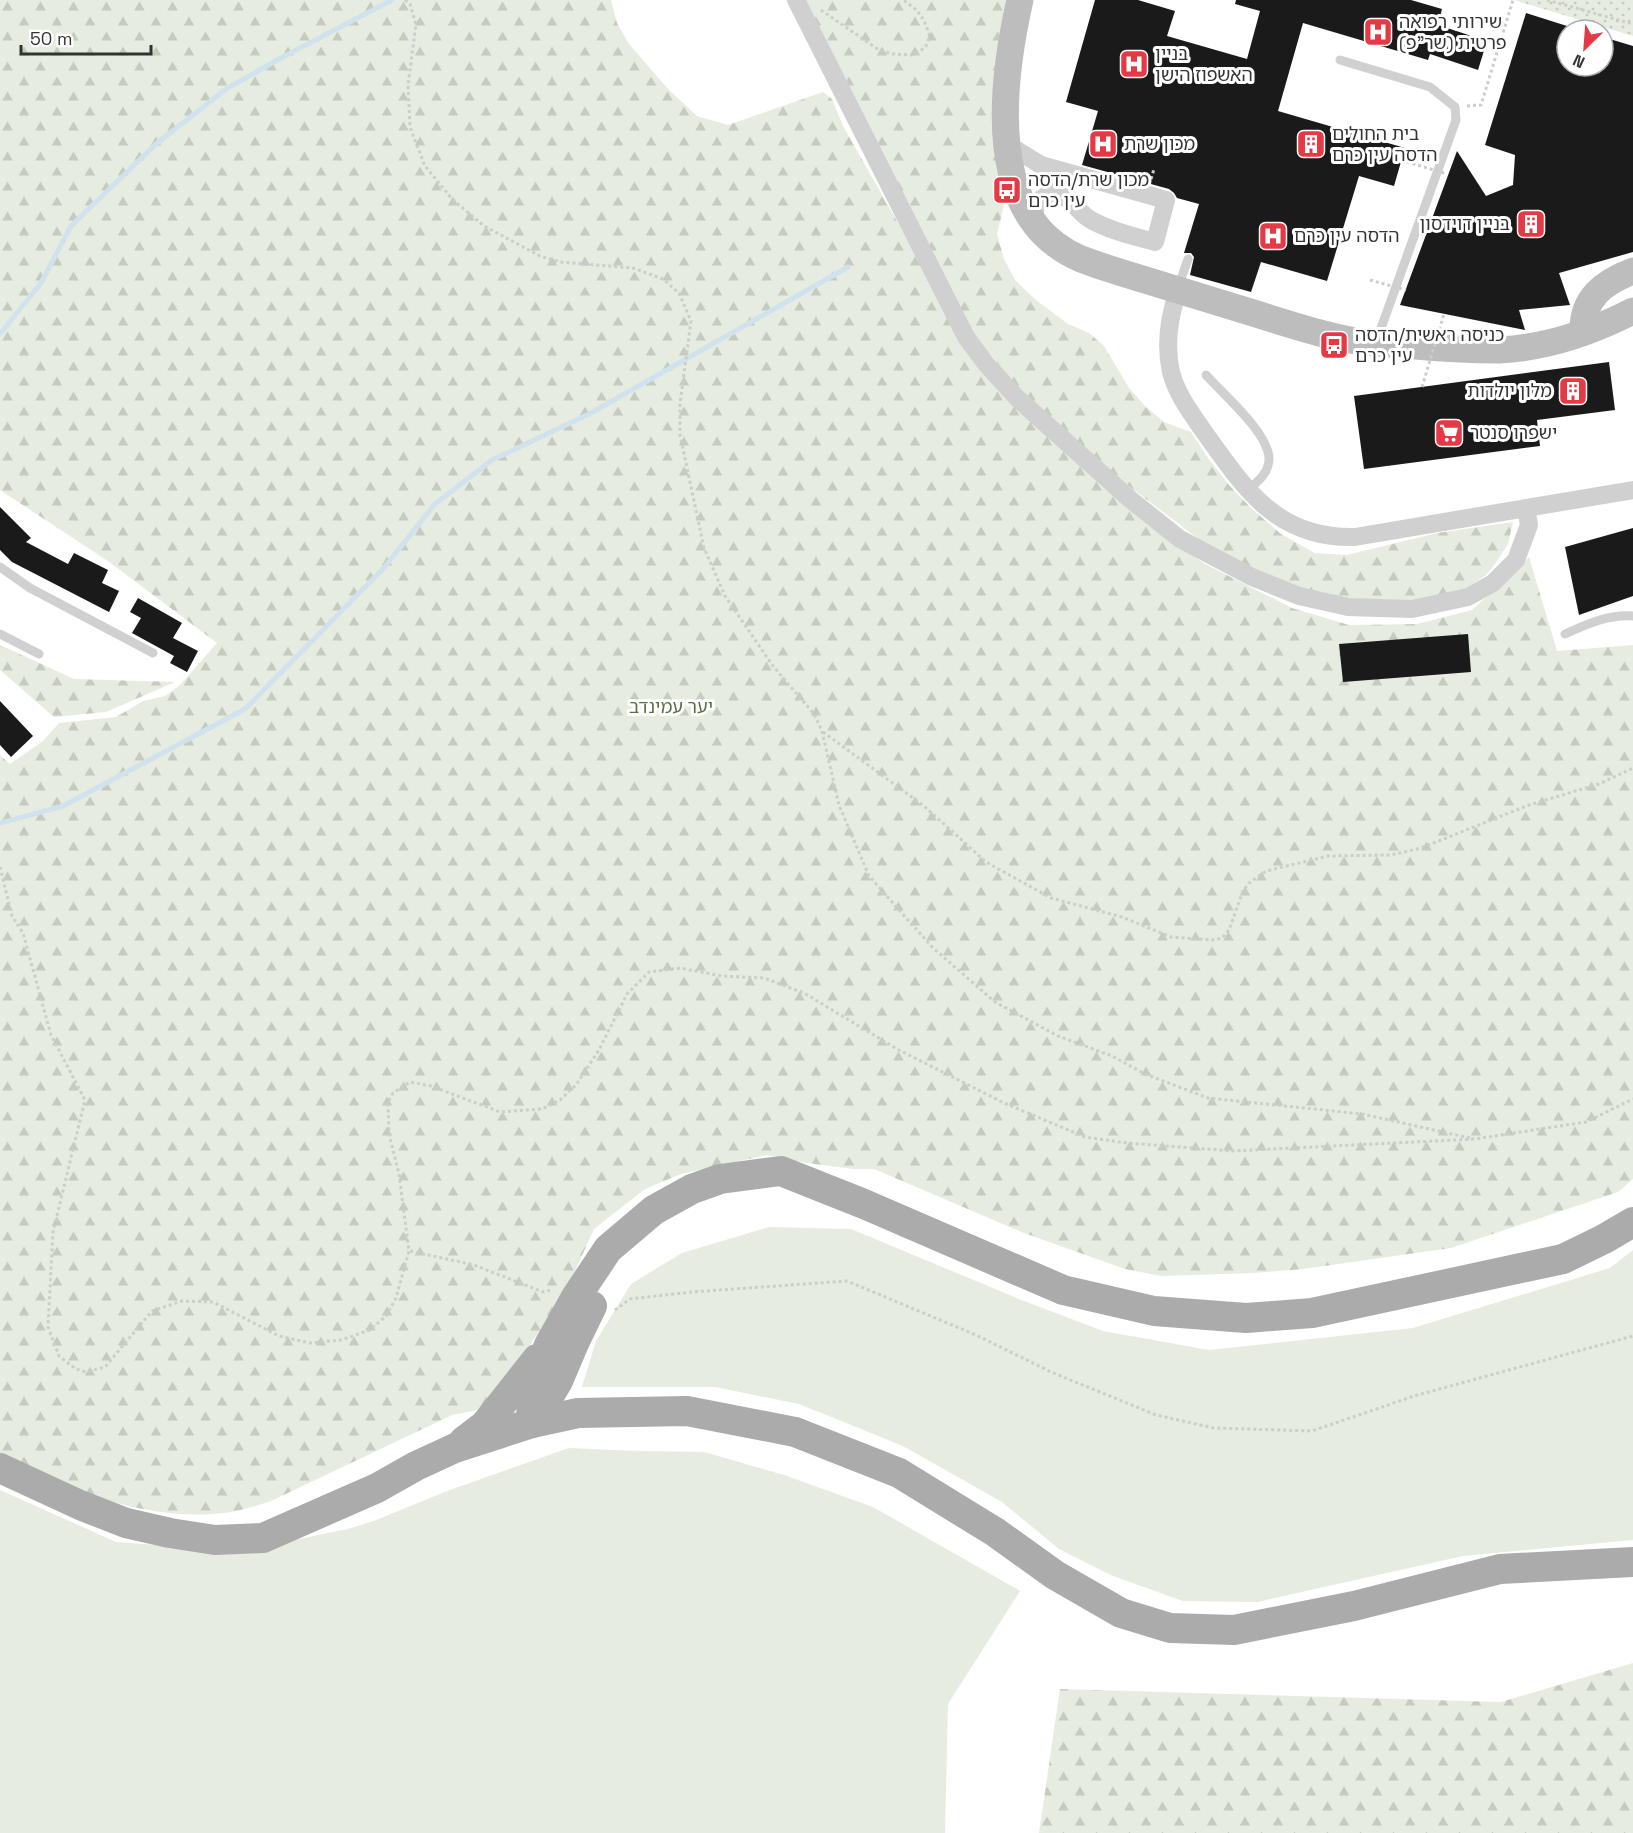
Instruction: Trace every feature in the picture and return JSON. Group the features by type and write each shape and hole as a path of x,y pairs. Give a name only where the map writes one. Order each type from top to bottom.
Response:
{"main road":[{"path":"455,1448 485,1425 631,1245 664,1220 714,1195 781,1171 864,1204 1063,1290 1154,1311 1246,1318 1312,1312 1563,1260 1633,1222"},
{"path":"532,1423 558,1381 575,1341 584,1302"},
{"path":"532,1423 531,1400 537,1374 549,1345"},
{"path":"0,1468 80,1505 126,1523 215,1540 263,1538 377,1488 455,1448 532,1423 579,1413 687,1411 795,1432 899,1473 995,1532 1055,1575 1121,1613 1170,1628 1234,1630 1354,1606 1500,1569 1633,1562"}],"street":[{"path":"796,0 966,337 986,364 1017,398 1131,500 1180,539 1252,577 1299,596 1348,607 1412,609 1468,597 1493,583 1516,560 1529,525 1526,508"},
{"path":"1020,0 1010,59 1006,110 1007,144 1016,187 1036,226 1052,241 1081,259 1178,291 1353,340 1451,349 1502,350 1555,342 1619,319 1633,311"},
{"path":"1007,144 1041,165 1166,200 1155,242 1102,226 1088,218 1072,200 1053,192 1038,201 1034,214 1036,226"},
{"path":"1583,332 1584,316 1596,293 1607,283 1633,271"},
{"path":"1178,291 1169,326 1169,349 1171,373 1181,396 1248,490 1271,512 1304,531 1340,538 1355,537 1633,490"}],"lane":[{"path":"1340,60 1430,87 1455,106 1456,120 1380,331"},
{"path":"1178,291 1188,259"},
{"path":"1353,340 1369,333 1391,332"},
{"path":"1458,338 1502,350"},
{"path":"1206,375 1260,434 1267,446 1269,461 1265,474 1248,490"},
{"path":"0,567 30,588 153,653"},
{"path":"1565,634 1596,620 1622,615 1633,616"},
{"path":"0,634 39,654"}],"path":[{"path":"405,0 410,4 416,24 408,85 410,127 425,166 452,199 484,226 540,256 560,261 633,268 663,279 679,292 691,321 680,404 680,435 704,548 725,596 773,666 814,714 822,731 839,805 869,876 933,948 995,1002 1058,1036 1112,1056 1145,1074 1208,1098 1362,1114 1474,1139"},
{"path":"815,6 879,50 893,54 912,55 925,48 930,37 925,20 916,8 903,0"},
{"path":"1455,106 1481,105 1513,0"},
{"path":"1547,0 1633,24"},
{"path":"1401,160 1447,174"},
{"path":"1370,280 1406,290"},
{"path":"1422,387 1444,314"},
{"path":"822,731 924,806 986,862 1051,898 1122,917 1171,937 1212,940 1222,938 1229,930 1249,883 1266,871 1328,856 1391,855 1421,848 1529,805 1599,784 1633,768"},
{"path":"0,867 12,916 23,933 51,1035 85,1100 53,1232 48,1327 60,1356 76,1369 86,1372 105,1367 152,1311 182,1301 213,1302 279,1336 310,1343 341,1340 370,1330 386,1316 396,1298 409,1251 399,1174 389,1134 388,1102 393,1093 410,1083 431,1086 500,1113 542,1109 560,1100 576,1085 599,1050 627,994 649,972 680,968 722,976 764,978 804,993 897,1049 1004,1103 1085,1137 1127,1143 1232,1151 1474,1139 1586,1122 1633,1100"},
{"path":"409,1251 474,1266 543,1292 562,1288 584,1302 605,1311 617,1310 630,1299 692,1292 847,1281 976,1335 1051,1372 1156,1415 1214,1428 1312,1431 1414,1396 1633,1336"}],"green space":[{"name":"יער עמינדב","path":"0,0 611,0 617,23 629,44 668,89 697,116 728,125 823,92 832,99 843,126 923,267 959,339 1166,537 1205,564 1292,608 1349,625 1417,624 1472,610 1529,557 1557,651 1633,645 1633,1179 1618,1192 1451,1248 1303,1269 1162,1276 1125,1269 1024,1233 874,1169 807,1163 767,1155 681,1174 645,1189 594,1229 558,1309 533,1340 501,1405 452,1415 271,1501 220,1513 158,1512 102,1499 75,1489 0,1453 0,755 10,764 43,741 59,723 116,717 143,701 165,696 180,685 217,643 108,561 0,490"},
{"path":"802,0 1012,0 1009,184 997,234 1004,259 1015,280 1036,300 1068,324 1089,333 1104,346 1129,388 1146,407 1164,422 1191,432 1229,485 1281,534 1315,553 1347,555 1437,533 1513,522 1508,544 1486,575 1464,590 1410,604 1372,603 1294,590 1200,540 1088,455 1023,395 993,358 968,333"},
{"path":"1514,0 1633,0 1633,36 1615,31 1615,18 1574,18"},
{"path":"0,645 74,679 175,682 106,712 54,717 0,670"},
{"path":"769,1227 851,1229 1024,1301 1103,1331 1209,1350 1413,1328 1610,1268 1633,1250 1633,1540 1463,1556 1257,1602 1183,1601 1113,1576 1059,1549 1002,1502 903,1446 799,1404 715,1387 582,1387 596,1341 631,1284 682,1253"},
{"path":"569,1448 704,1452 784,1475 873,1507 1020,1591 948,1704 945,1833 0,1833 0,1490 116,1542 240,1551 348,1529 374,1521 447,1491"},
{"path":"1633,1663 1633,1833 1039,1833 1060,1689 1501,1702"}],"building":[{"name":"בית החולים הדסה עין כרם","path":"1095,0 1138,0 1175,11 1167,36 1247,59 1260,11 1235,4 1236,0 1411,0 1442,9 1438,25 1487,41 1478,70 1430,54 1428,60 1303,23 1278,111 1405,148 1394,186 1359,176 1327,281 1261,262 1251,292 1190,275 1194,257 1191,253 1184,253 1199,204 1177,198 1169,189 1082,165 1098,111 1066,102"},
{"name":"בניין דוידסון","path":"1526,13 1555,22 1555,78 1615,78 1615,41 1633,46 1633,252 1559,273 1570,305 1519,310 1525,330 1400,305 1457,151 1486,196 1513,185 1515,155 1485,145"},
{"name":"ישפרו סנטר","path":"1609,362 1615,410 1537,420 1540,446 1364,469 1354,396"},
{"path":"0,507 31,538 26,542 68,564 74,553 108,570 102,583 119,591 109,612 12,562 0,550"},
{"path":"1633,528 1633,596 1579,615 1565,547"},
{"path":"138,598 182,623 173,638 198,651 187,672 170,663 174,656 132,633 141,618 130,612"},
{"path":"1468,634 1471,672 1343,682 1339,644"},
{"path":"0,701 33,736 11,757 0,745"}],"waterway":[{"path":"0,334 41,283 71,226 156,144 226,89 392,0"},
{"path":"0,823 63,806 245,709 383,569 435,504 492,460 591,413 848,267"}],"place":[{"name":"שירותי רפואה פרטית (שר\"פ)","path":"1378,32"},
{"name":"בניין האשפוז הישן","path":"1134,64"},
{"name":"מכון שרת","path":"1103,144"},
{"name":"בית החולים הדסה עין כרם","path":"1311,144"},
{"name":"מכון שרת/הדסה עין כרם","path":"1007,190"},
{"name":"בניין דוידסון","path":"1531,224"},
{"name":"הדסה עין כרם","path":"1273,236"},
{"name":"כניסה ראשית/הדסה עין כרם","path":"1334,345"},
{"name":"מלון יולדות","path":"1573,391"},
{"name":"ישפרו סנטר","path":"1449,433"}]}
